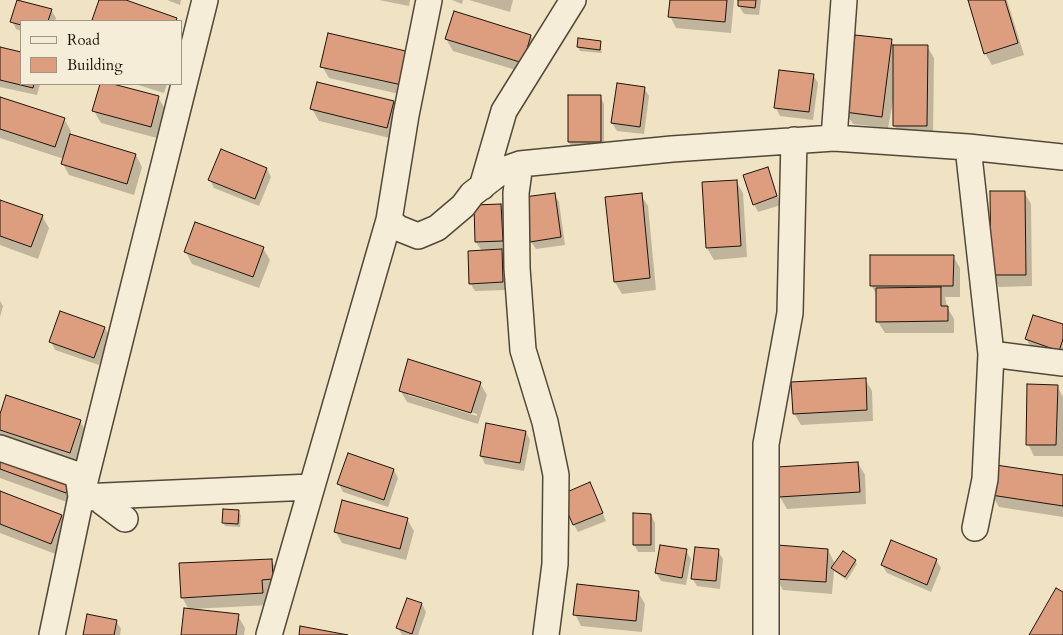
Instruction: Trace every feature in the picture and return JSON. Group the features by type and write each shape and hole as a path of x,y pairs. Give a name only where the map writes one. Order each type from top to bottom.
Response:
{"street":[{"path":"52,635 80,497 204,0"},
{"path":"269,635 389,220 406,115 429,0"},
{"path":"482,187 504,112 573,0"},
{"path":"834,138 844,0"},
{"path":"389,220 398,228 418,236 437,228 503,170 520,164 672,149 794,140 820,141 834,138 968,147 1063,157"},
{"path":"766,635 766,444 790,313 794,140"},
{"path":"968,147 991,354 985,480 975,528"},
{"path":"520,164 516,193 517,268 523,350 545,422 556,475 555,564 546,635"},
{"path":"991,354 1063,363"},
{"path":"0,448 78,475 80,497"},
{"path":"80,497 311,487"},
{"path":"80,497 97,498 125,518"}],"building":[{"path":"17,0 52,9 48,20 20,20 20,25 10,22"},
{"path":"99,0 126,0 177,18 176,20 92,20"},
{"path":"670,0 727,0 725,22 668,17"},
{"path":"738,0 756,0 755,8 738,6"},
{"path":"968,0 1005,0 1018,43 984,54"},
{"path":"454,11 531,35 523,63 445,39"},
{"path":"328,33 410,52 402,85 320,67"},
{"path":"855,35 892,39 882,117 845,112"},
{"path":"578,38 601,41 600,50 577,47"},
{"path":"893,45 928,45 927,126 893,126"},
{"path":"0,47 20,52 20,85 0,80"},
{"path":"779,70 814,74 809,112 774,108"},
{"path":"317,82 394,101 387,128 310,109"},
{"path":"617,83 645,87 640,127 611,123"},
{"path":"21,85 34,85 33,88"},
{"path":"100,85 117,85 159,96 151,127 92,111"},
{"path":"568,95 601,95 601,142 568,142"},
{"path":"0,97 65,118 55,147 0,129"},
{"path":"70,134 136,154 127,184 61,164"},
{"path":"221,149 267,168 255,199 208,180"},
{"path":"768,167 777,196 753,205 743,175"},
{"path":"737,180 741,246 706,248 702,182"},
{"path":"990,191 1025,191 1026,275 991,275"},
{"path":"555,193 561,237 530,242 524,197"},
{"path":"642,193 650,278 614,282 605,197"},
{"path":"0,200 43,215 31,247 0,236"},
{"path":"501,204 503,241 475,242 474,205"},
{"path":"195,222 264,247 253,277 184,252"},
{"path":"502,249 503,282 469,284 468,251"},
{"path":"870,255 954,255 953,286 870,286"},
{"path":"941,287 941,306 948,306 948,321 876,322 876,288"},
{"path":"60,311 105,327 94,358 49,342"},
{"path":"1033,315 1063,324 1063,339 1059,351 1025,339"},
{"path":"408,359 481,382 471,413 399,391"},
{"path":"866,378 867,410 793,414 791,382"},
{"path":"1027,384 1058,385 1056,445 1026,445"},
{"path":"6,395 81,420 70,453 0,430 0,414"},
{"path":"486,423 526,431 520,463 480,456"},
{"path":"0,438 76,465 66,493 0,469"},
{"path":"348,453 394,469 384,500 337,484"},
{"path":"858,462 860,492 779,497 777,467"},
{"path":"996,465 1063,475 1063,506 991,495"},
{"path":"590,482 603,513 573,525 560,495"},
{"path":"0,491 62,515 51,544 0,524"},
{"path":"342,500 408,518 400,549 334,532"},
{"path":"223,509 239,510 238,524 222,523"},
{"path":"633,513 651,514 651,545 633,545"},
{"path":"891,540 937,559 927,585 881,565"},
{"path":"660,545 687,549 682,578 655,573"},
{"path":"777,545 828,549 826,582 775,579"},
{"path":"695,547 719,549 716,581 691,579"},
{"path":"843,551 856,560 845,577 831,568"},
{"path":"272,559 273,579 262,580 263,593 181,598 179,563"},
{"path":"577,584 639,591 636,621 573,615"},
{"path":"1056,588 1063,592 1063,635 1029,635"},
{"path":"407,598 422,603 412,634 396,628"},
{"path":"184,608 239,614 236,635 181,635"},
{"path":"87,614 117,620 114,635 83,635"},
{"path":"300,626 348,635 299,635"}]}
